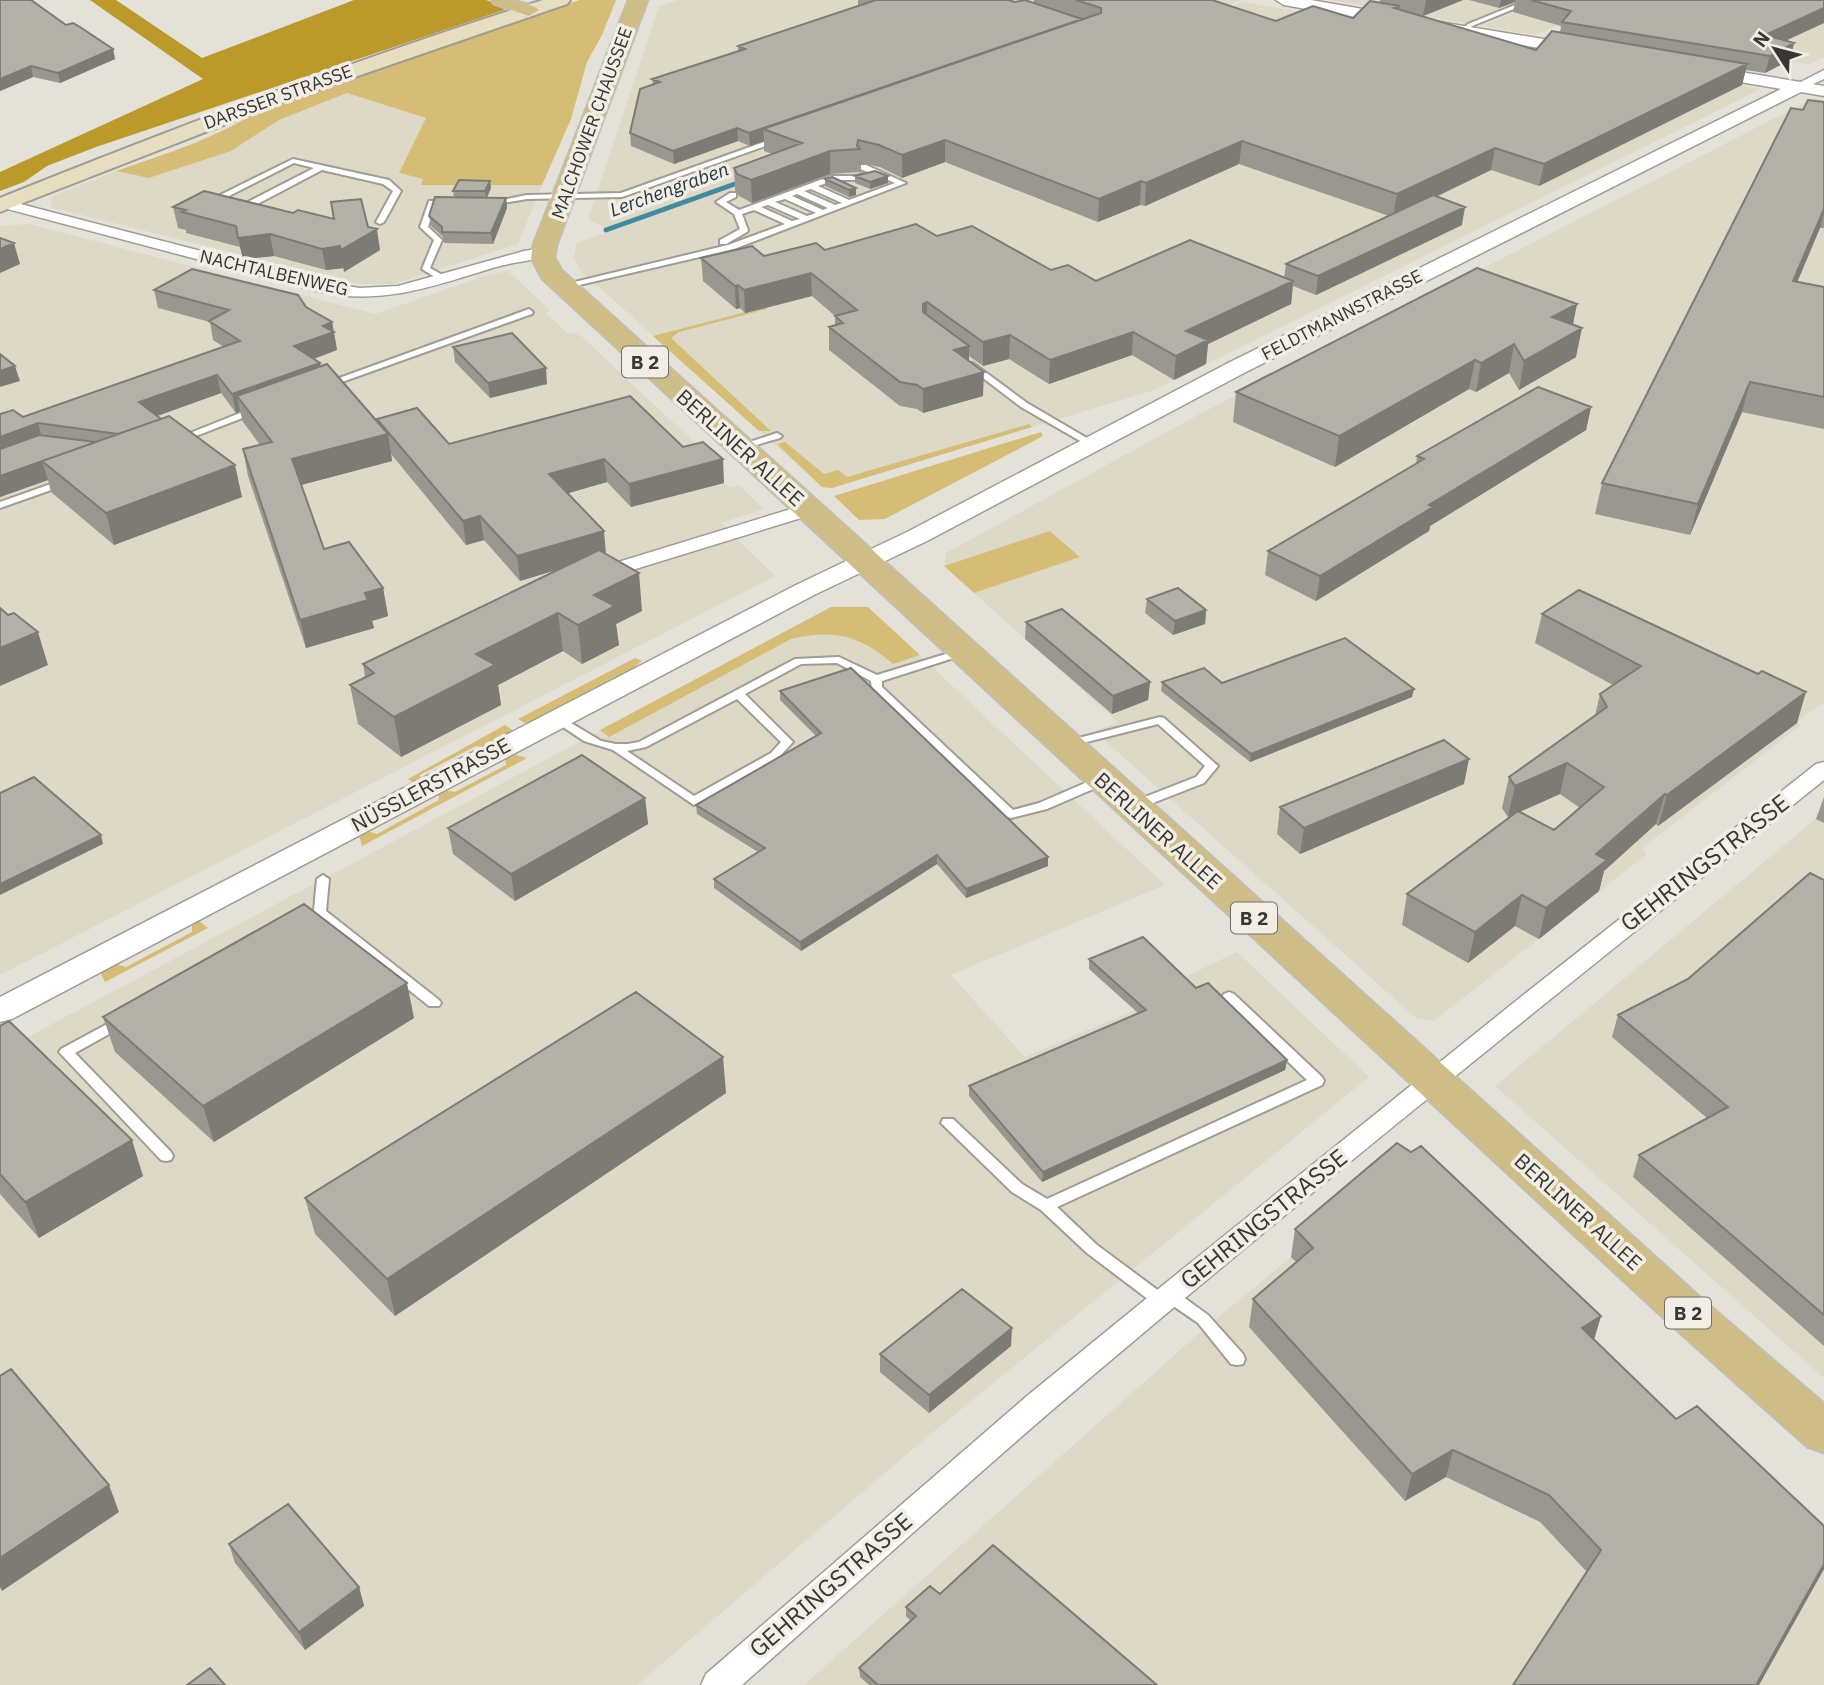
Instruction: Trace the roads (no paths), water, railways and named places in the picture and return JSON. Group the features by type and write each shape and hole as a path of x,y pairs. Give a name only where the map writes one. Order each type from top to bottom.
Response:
{"main road":[{"path":"501,0 529,10"},
{"name":"DARSSER STRASSE","path":"2,205 275,97 561,0"},
{"name":"MALCHOWER CHAUSSEE","path":"544,249 566,197 638,0"},
{"name":"BERLINER ALLEE","path":"544,249 545,266 558,283 1691,1316 1824,1432"}],"street":[{"path":"1284,0 1600,54"},
{"path":"1682,67 1824,91"},
{"name":"FELDTMANNSTRASSE","path":"864,562 918,537 1236,368 1824,74"},
{"name":"NACHTALBENWEG","path":"2,205 337,290 386,292 443,279 500,259 544,249"},
{"path":"572,582 807,510"},
{"name":"NÜSSLERSTRASSE","path":"0,1011 557,719 864,562"},
{"name":"GEHRINGSTRASSE","path":"718,1685 1038,1405 1166,1298 1824,769"}],"lane":[{"path":"1464,31 1470,25 1533,0"},
{"path":"483,203 527,197 622,195 789,137"},
{"path":"255,211 209,203 293,161 372,177 397,191 380,222"},
{"path":"243,208 322,167"},
{"path":"864,171 892,187"},
{"path":"558,283 731,247 902,183 876,172 864,171 853,178"},
{"path":"738,213 832,179 853,178 882,190"},
{"path":"832,179 870,195"},
{"path":"811,186 849,203"},
{"path":"797,191 835,208"},
{"path":"558,283 728,240 744,230 738,213 720,202 733,195"},
{"path":"785,196 822,213"},
{"path":"769,202 807,219"},
{"path":"443,279 426,269 438,240 425,227 432,203 458,203"},
{"path":"754,207 792,224"},
{"path":"320,387 528,312"},
{"path":"960,356 1024,405 1092,444"},
{"path":"167,444 269,405"},
{"path":"738,447 777,436"},
{"path":"0,505 77,477"},
{"path":"618,750 642,746 799,661 839,660 877,680 962,652"},
{"path":"877,680 876,688 1011,814 1043,806 1200,780 1212,765 1160,720 1064,745"},
{"path":"557,719 595,744 618,750 694,801 775,755 787,742 738,694"},
{"path":"320,912 323,879"},
{"path":"296,925 320,912"},
{"path":"320,912 434,1003"},
{"path":"1046,1206 1317,1081 1230,997"},
{"path":"138,1012 66,1052 166,1156"},
{"path":"948,1124 1017,1188 1046,1206 1092,1249 1203,1319 1237,1359"}],"waterway":[{"name":"Lerchengraben","path":"606,230 746,180"}]}
